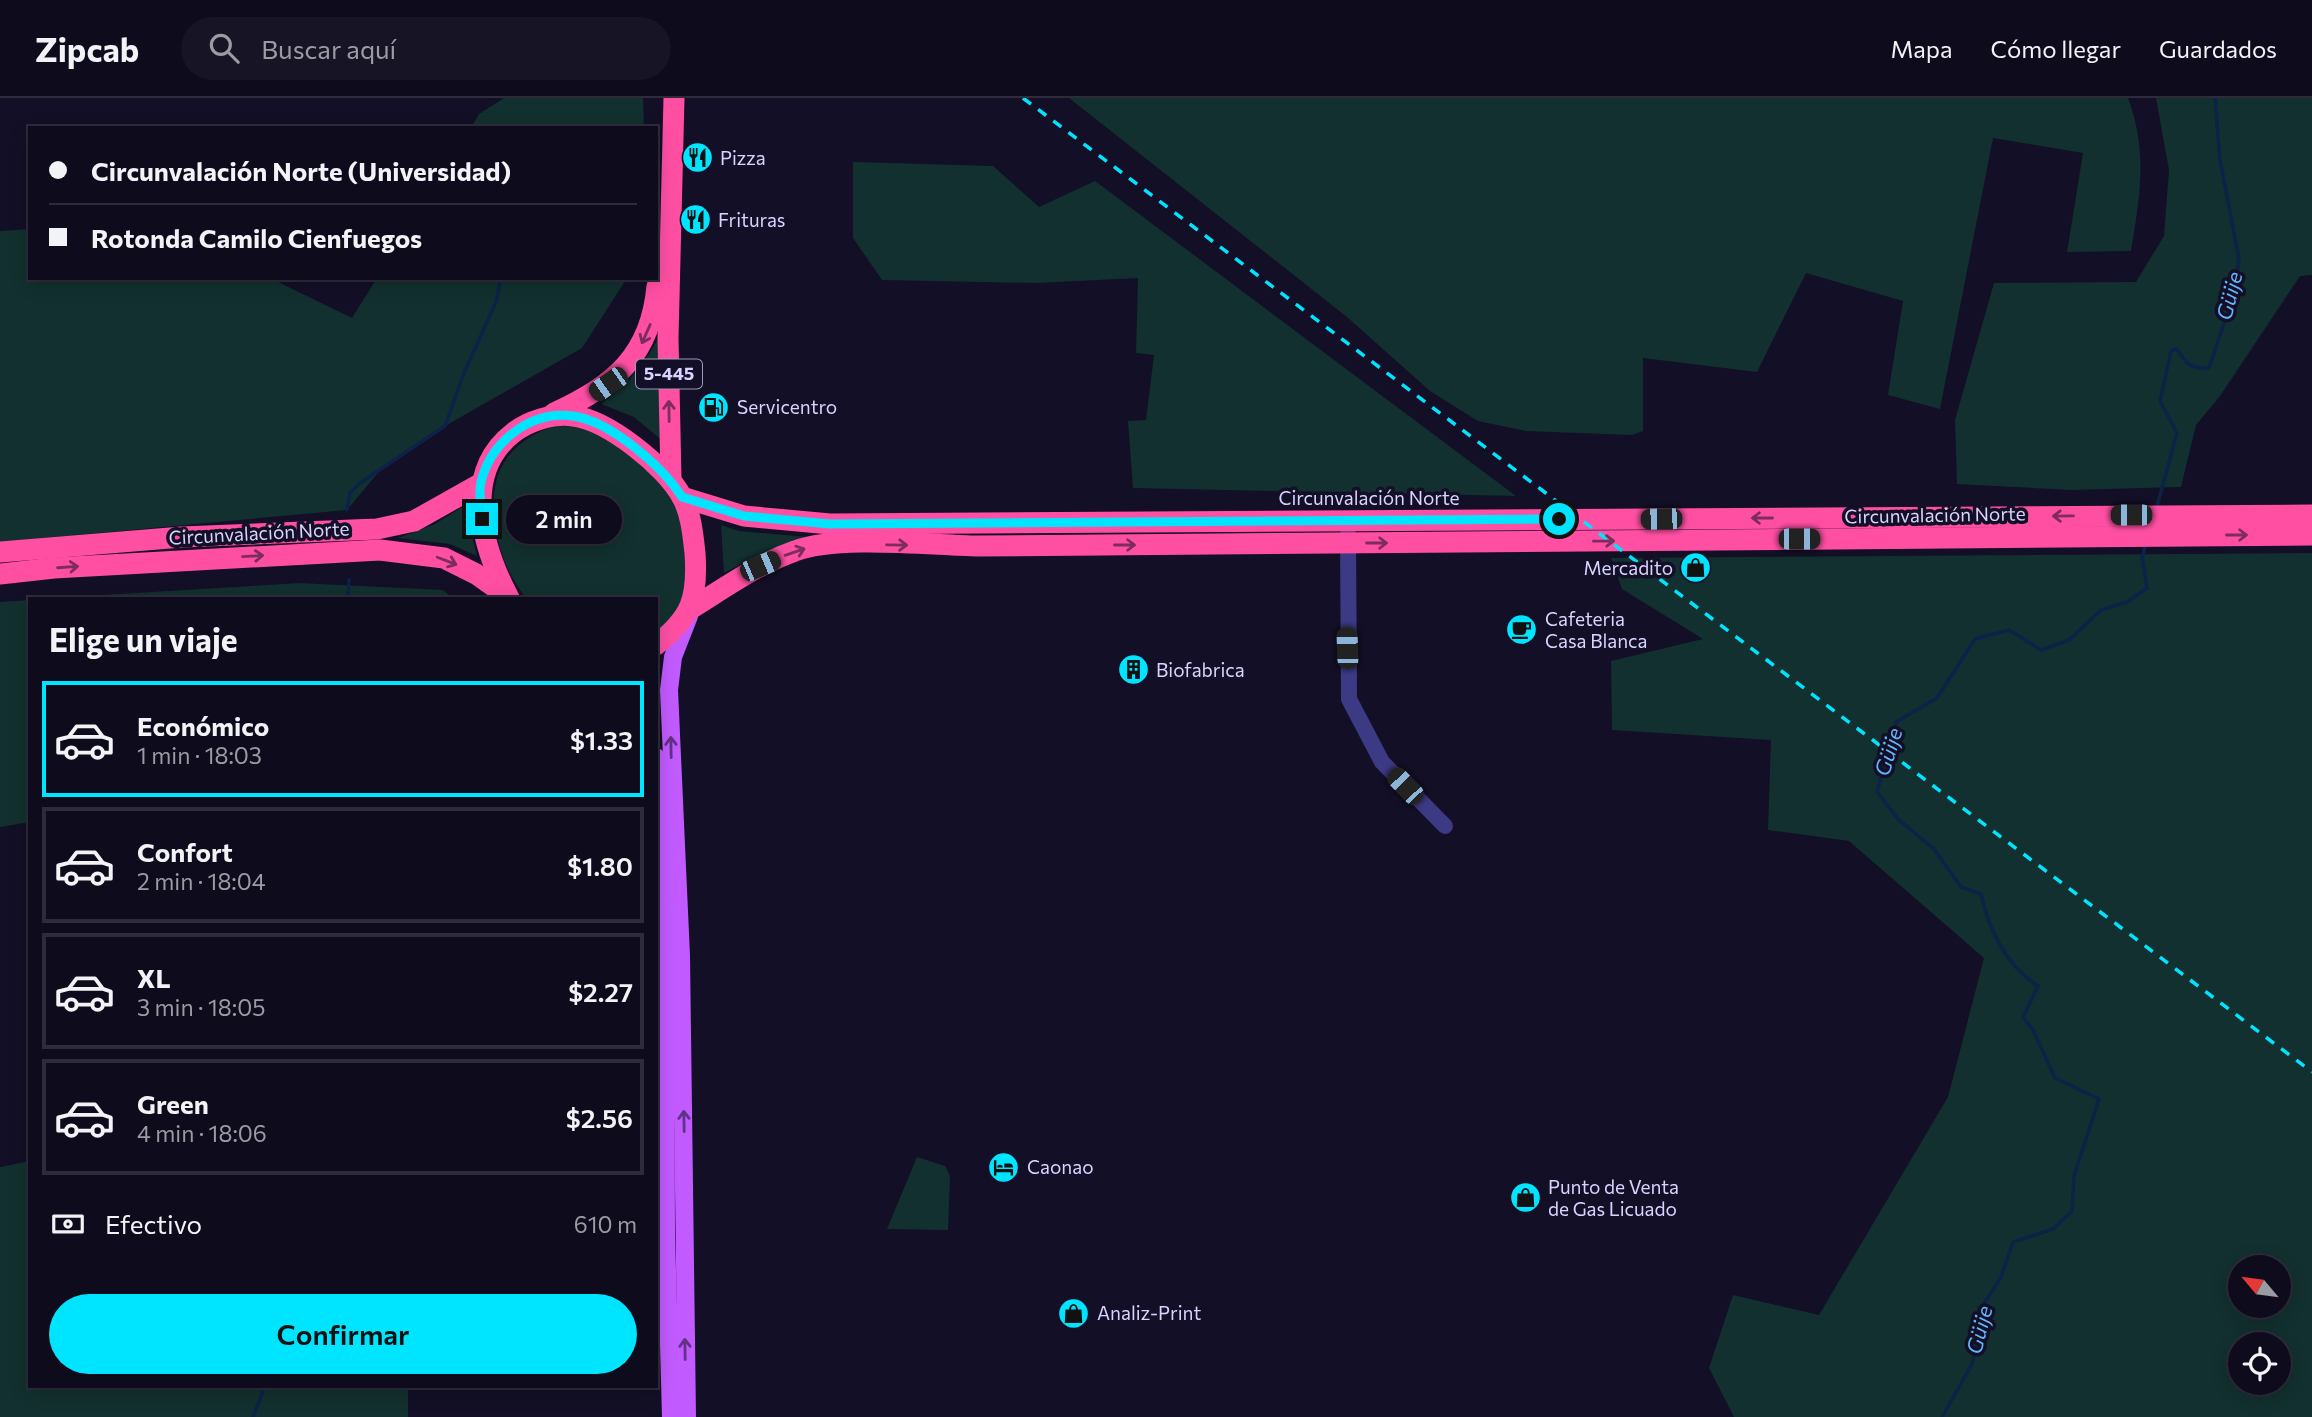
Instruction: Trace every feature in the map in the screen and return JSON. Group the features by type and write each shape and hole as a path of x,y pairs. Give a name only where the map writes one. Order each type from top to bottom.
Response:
{"highway":[{"name":"5-445","path":"658,206 661,98"},
{"name":"5-445","path":"674,98 668,338 676,488 694,546 692,608"},
{"name":"5-445","path":"480,484 489,462 504,440 523,425 590,397 625,368 642,343 655,313 656,280"},
{"name":"5-445","path":"539,420 572,416 595,424 619,437 676,488"},
{"name":"Circunvalación Norte","path":"0,552 182,537 377,529 414,521 480,484"},
{"path":"480,484 489,553 509,597"},
{"name":"Circunvalación Norte","path":"676,488 744,516 830,524 1347,521 2169,525 2312,515"},
{"name":"Circunvalación Norte","path":"658,644 672,633 692,608 760,566 797,550 829,544 984,546 1348,543 2131,525"},
{"name":"Circunvalación Norte","path":"2169,525 2312,535"},
{"name":"Circunvalación Norte","path":"0,574 80,566 380,550 444,558 475,574 508,597"}],"main road":[{"path":"687,1417 681,969 669,690 673,657 692,608"},
{"path":"658,801 665,957 666,1234 671,1417"}],"street":[{"path":"1347,521 1349,699 1382,762 1445,826"}],"green space":[{"path":"504,98 643,98 644,126 472,126 479,114"},
{"path":"1069,98 2128,98 2138,137 2139,193 2131,251 2067,252 2083,153 1993,138 1940,409 1888,395 1903,301 1806,273 1757,372 1643,358 1643,431 1632,435 1526,431 1478,421 1430,391 1347,317"},
{"path":"2156,98 2312,98 2312,275 2300,276 2220,396 2196,425 2181,487 2071,490 1957,484 1955,420 1994,283 2136,282 2164,236 2169,170"},
{"path":"853,162 993,166 1039,207 1095,181 1516,496 1133,488 1128,421 1146,420 1154,355 1136,353 1138,278 1036,283 882,280 853,238"},
{"path":"28,229 28,280 274,280 352,318 376,280 626,280 582,348 445,426 382,468 347,510 0,542 0,231"},
{"path":"671,310 670,447 634,417 601,404 644,362"},
{"path":"556,425 590,429 616,439 687,509 693,605 658,636 658,597 525,597 516,584 500,549 495,530 494,492 507,458 523,442"},
{"path":"469,503 470,528 477,556 450,544 398,538 435,524"},
{"path":"721,525 739,531 808,537 753,558 724,573"},
{"path":"2312,553 2312,1417 1734,1417 1709,1368 1733,1295 1819,1315 1948,1097 1984,958 1849,841 1768,830 1771,740 1612,730 1611,661 1703,639 1622,589 1611,558"},
{"path":"300,583 443,590 452,597 69,597"},
{"path":"28,600 28,822 0,827 0,602"},
{"path":"917,1157 945,1166 950,1176 948,1230 887,1229"},
{"path":"28,1161 28,1388 408,1388 408,1417 0,1417 0,1167"}],"waterway":[{"name":"Güije","path":"2156,510 2177,433 2160,401 2171,351 2177,349 2186,362 2193,366 2209,368 2234,293 2239,259 2220,160 2215,98"},
{"path":"347,510 350,493 360,483 445,426 464,373 496,302 501,280"},
{"name":"Güije","path":"1942,1417 1972,1364 1982,1328 1982,1307 2001,1277 2013,1242 2053,1229 2072,1211 2074,1176 2099,1099 2055,1078 2033,1030 2023,1017 2038,986 2017,968 2001,946 1989,921 1981,894 1961,887 1934,849 1899,820 1877,792 1896,722 1937,698 1975,639 2009,630 2041,650 2069,640 2101,610 2127,602 2147,588 2142,557 2146,544"},
{"path":"348,597 349,580"},
{"path":"253,1417 264,1388"}],"railway":[{"path":"1023,98 2312,1072"}],"place":[{"name":"Pizza","path":"697,158"},
{"name":"Frituras","path":"695,220"},
{"name":"Servicentro","path":"714,407"},
{"name":"Mercadito","path":"1696,568"},
{"name":"Cafeteria Casa Blanca","path":"1522,630"},
{"name":"Biofabrica","path":"1133,670"},
{"name":"Caonao","path":"1004,1167"},
{"name":"Punto de Venta de Gas Licuado","path":"1525,1198"},
{"name":"Analiz-Print","path":"1074,1313"}],"route":[{"path":"482,519 480,484 489,462 504,440 523,425 572,416 619,437 645,456 671,479 682,497 744,516 830,524 1559,519"}]}
